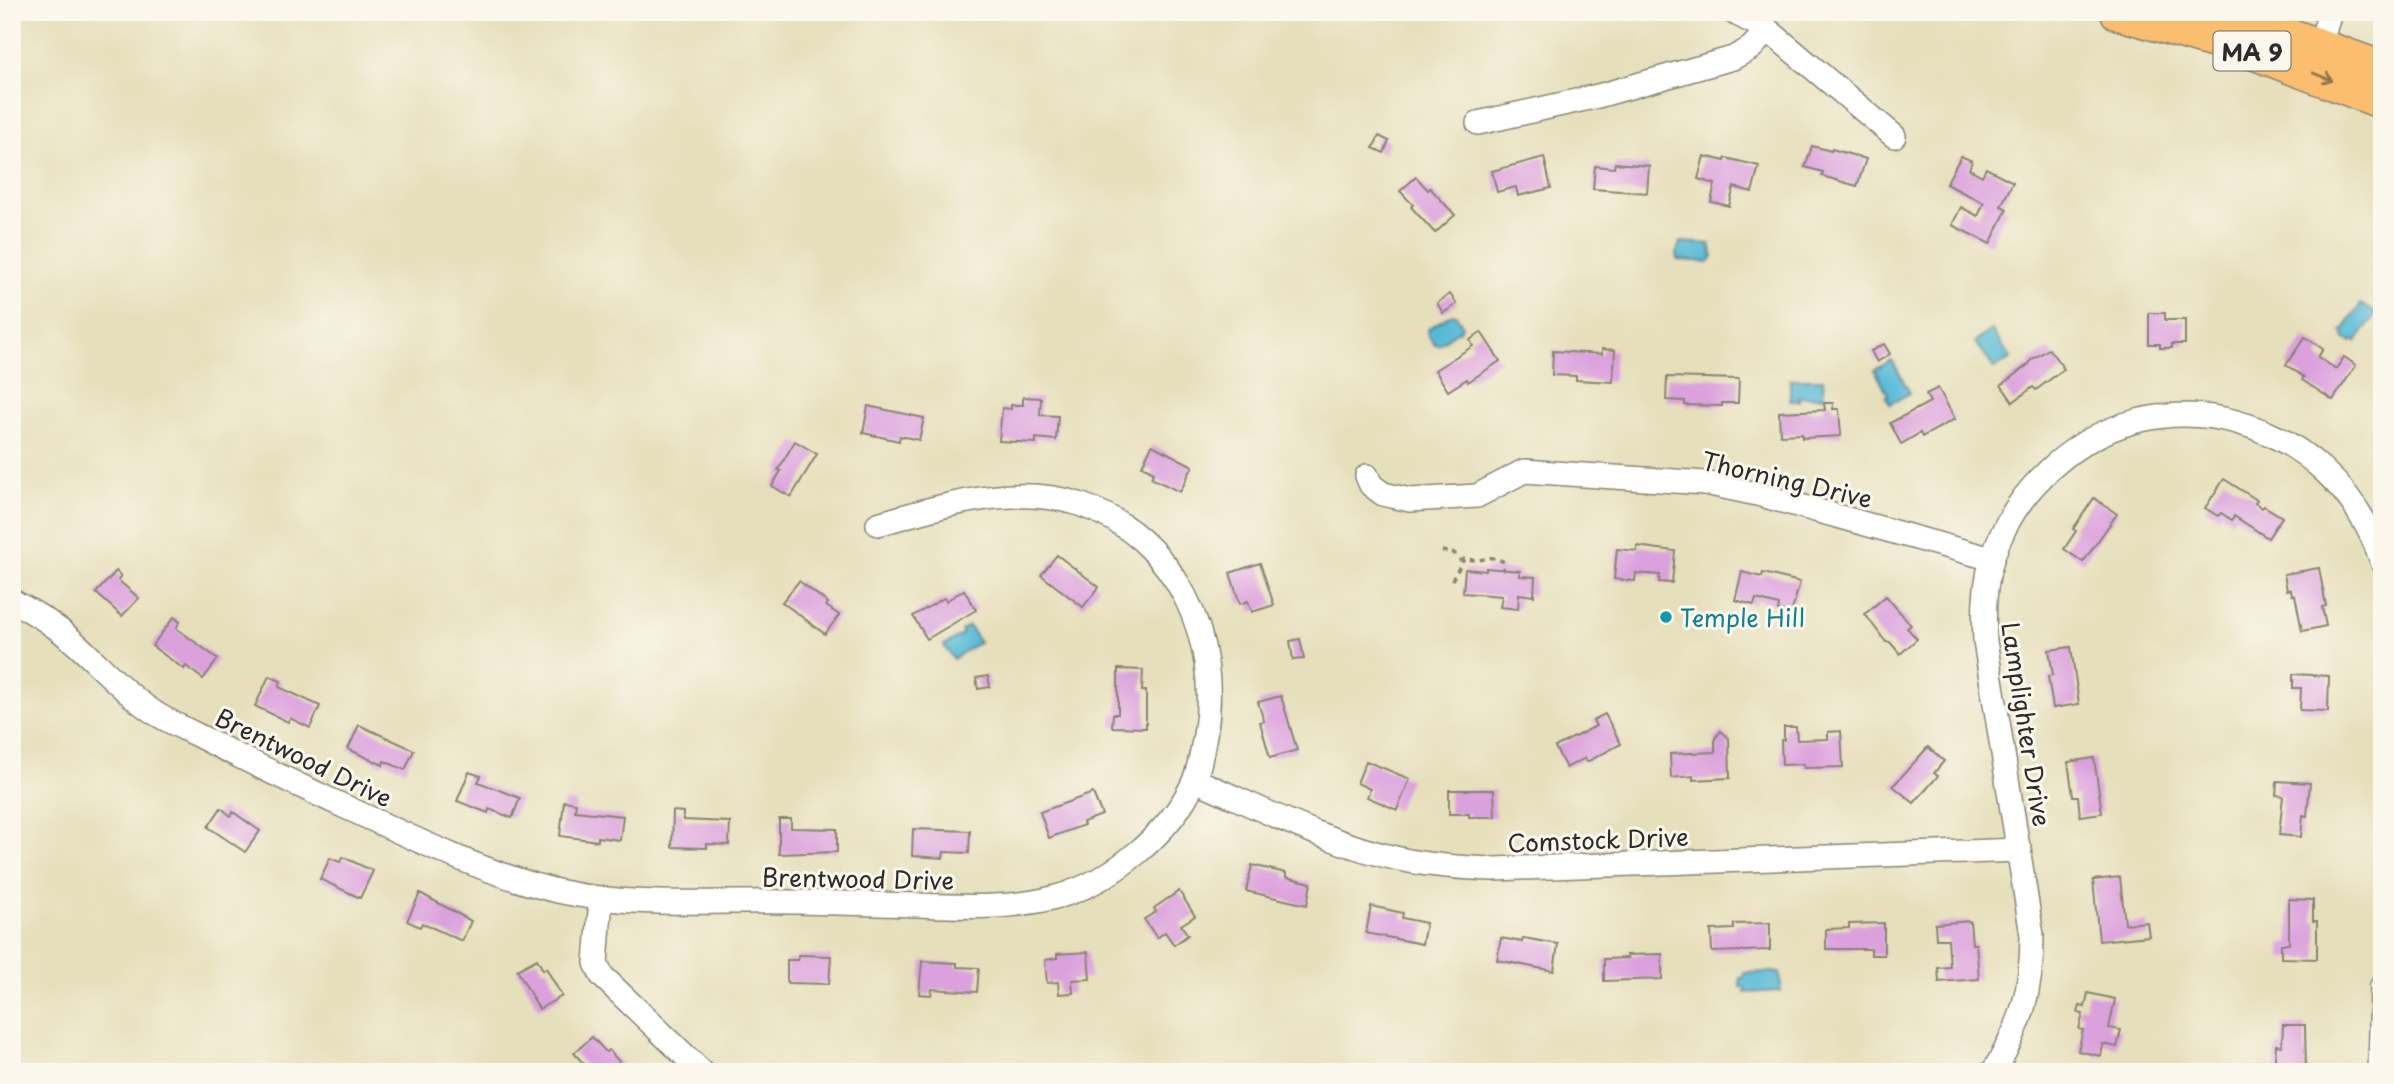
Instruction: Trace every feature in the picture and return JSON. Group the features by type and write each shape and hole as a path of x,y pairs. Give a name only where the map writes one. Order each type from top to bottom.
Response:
{"highway":[{"name":"MA 9","path":"2118,12 2254,52 2382,101"},
{"name":"MA 9","path":"2223,13 2382,69"}],"street":[{"path":"1733,12 1768,30 1894,136"},
{"path":"2320,46 2330,12"},
{"path":"1478,123 1598,96 1733,58 1751,48 1768,30"},
{"name":"Lamplighter Drive","path":"1993,1072 2017,1031 2029,985 2032,935 1985,641 1986,586 1992,559 2015,509 2032,487 2065,456 2097,436 2123,425 2149,419 2177,415 2204,416 2258,428 2284,439 2307,454 2347,492 2375,540 2382,561"},
{"name":"Thorning Drive","path":"1367,476 1371,485 1383,494 1410,500 1477,496 1524,471 1726,486 1992,559"},
{"name":"Brentwood Drive","path":"12,601 34,612 70,638 116,682 155,713 266,771 421,841 541,887 601,898 667,901 957,906 1022,904 1060,897 1101,878 1143,849 1172,816 1195,780 1209,708 1208,676 1199,625 1178,583 1152,548 1135,533 1102,513 1078,504 1027,496 980,499 878,524"},
{"name":"Comstock Drive","path":"1195,780 1365,850 1403,860 1450,867 1494,869 2020,850"},
{"path":"601,898 596,962 602,976 702,1072"},
{"path":"2380,1072 2382,986"}],"path":[{"path":"2362,12 2382,18"},
{"path":"1442,551 1454,554 1461,561"},
{"path":"1461,561 1479,561 1491,557 1504,562 1503,570"},
{"path":"1452,580 1461,561"}],"water":[{"path":"1680,242 1710,244 1713,256 1709,262 1678,260"},
{"path":"2361,304 2376,313 2356,342 2351,342 2344,338 2345,334 2342,332"},
{"path":"1452,314 1456,315 1462,325 1461,329 1438,345 1434,344 1427,333 1429,328"},
{"path":"1991,330 2011,358 1995,369 1975,342"},
{"path":"1892,360 1910,393 1890,404 1875,370"},
{"path":"1790,379 1823,379 1824,397 1799,397 1799,401 1790,401"},
{"path":"969,626 979,642 953,659 944,645 963,634 961,631"},
{"path":"1780,972 1781,991 1745,993 1745,987 1740,987 1740,978 1744,978 1744,973"}],"building":[{"path":"1379,136 1389,141 1384,153 1373,148"},
{"path":"1812,146 1866,159 1857,186 1822,176 1823,172 1805,167"},
{"path":"1704,156 1759,166 1752,192 1734,187 1729,206 1711,202 1715,184 1698,179"},
{"path":"1961,156 1972,161 1969,169 1982,176 1986,168 2013,182 2001,206 2007,209 1990,244 1952,225 1961,207 1978,216 1984,203 1946,184"},
{"path":"1544,157 1551,188 1518,196 1516,187 1497,192 1492,171"},
{"path":"1615,163 1649,166 1647,193 1593,189 1595,166 1614,168"},
{"path":"1416,177 1455,215 1435,233 1400,191"},
{"path":"1450,294 1457,304 1443,313 1437,303"},
{"path":"2149,313 2165,313 2165,320 2185,320 2185,344 2160,348 2160,344 2149,344"},
{"path":"1481,332 1500,361 1468,382 1467,379 1448,391 1435,370 1473,346 1470,340"},
{"path":"2305,337 2323,349 2318,357 2336,369 2344,357 2356,365 2333,400 2302,380 2304,377 2286,365"},
{"path":"1884,344 1890,354 1877,362 1871,351"},
{"path":"1602,349 1615,350 1613,382 1576,380 1576,376 1552,375 1553,351 1602,354"},
{"path":"2049,349 2064,369 2036,390 2033,387 2013,402 2001,385"},
{"path":"1667,377 1739,379 1738,403 1722,403 1722,406 1685,405 1685,401 1666,400"},
{"path":"1938,388 1955,419 1922,437 1920,433 1901,444 1890,423 1930,402 1926,394"},
{"path":"1023,397 1041,398 1040,415 1058,416 1056,440 1036,438 1036,443 999,441 1002,408 1011,409 1011,405 1023,405"},
{"path":"1824,403 1833,403 1833,409 1839,409 1841,436 1802,438 1802,434 1780,435 1779,412 1825,410"},
{"path":"868,406 924,418 919,440 900,436 899,441 863,433"},
{"path":"795,441 817,454 791,497 772,486"},
{"path":"1152,445 1193,466 1180,492 1151,478 1154,472 1142,466"},
{"path":"2224,479 2257,500 2255,503 2262,508 2264,506 2282,517 2268,538 2234,516 2232,520 2205,508"},
{"path":"2094,498 2117,514 2083,562 2064,549 2076,531 2073,529"},
{"path":"1637,546 1675,551 1672,583 1659,582 1660,575 1636,573 1635,581 1614,579 1617,549 1637,551"},
{"path":"1057,555 1099,587 1083,607 1041,575"},
{"path":"1260,563 1274,605 1252,612 1248,601 1240,604 1230,573"},
{"path":"1486,568 1520,571 1520,576 1535,577 1534,596 1519,594 1518,609 1500,607 1502,596 1463,593 1465,569 1486,571"},
{"path":"2319,568 2326,606 2322,607 2326,626 2302,631 2295,595 2292,595 2291,589 2287,590 2284,574"},
{"path":"116,571 121,576 118,580 139,598 122,616 96,593"},
{"path":"1742,572 1762,577 1763,573 1800,582 1791,614 1778,611 1779,605 1756,599 1754,605 1735,600"},
{"path":"799,581 839,615 825,634 782,602"},
{"path":"964,590 976,610 927,639 913,616"},
{"path":"1886,596 1911,625 1907,628 1917,639 1900,654 1890,642 1886,642 1865,614"},
{"path":"174,617 180,622 176,628 218,659 203,679 152,646"},
{"path":"1300,639 1304,659 1293,660 1290,641"},
{"path":"2071,647 2079,704 2053,708 2048,676 2053,675 2049,650"},
{"path":"1118,669 1143,670 1146,728 1112,727 1113,714 1118,714"},
{"path":"2293,674 2329,676 2328,711 2300,710 2301,688 2293,688"},
{"path":"269,676 281,681 279,687 320,706 310,728 290,718 288,722 255,706"},
{"path":"988,676 990,687 978,689 976,678"},
{"path":"1281,696 1297,750 1270,758 1260,722 1264,721 1258,702"},
{"path":"1605,714 1621,744 1587,762 1585,758 1566,768 1555,747 1596,726 1593,720"},
{"path":"359,725 414,750 405,770 384,761 383,765 348,749"},
{"path":"1784,727 1796,727 1797,740 1828,739 1828,732 1841,731 1843,767 1804,768 1804,764 1782,765 1781,740 1784,740"},
{"path":"1721,731 1729,738 1730,778 1671,778 1670,754 1715,752 1715,738"},
{"path":"1928,747 1944,761 1934,773 1938,776 1914,803 1893,786"},
{"path":"2094,758 2102,813 2080,816 2078,796 2073,796 2068,762"},
{"path":"1366,761 1410,779 1397,810 1367,797 1370,789 1357,783"},
{"path":"469,772 481,776 478,782 520,798 512,818 489,809 488,813 457,801"},
{"path":"2277,781 2310,783 2307,816 2303,815 2301,837 2279,835 2283,796 2276,795"},
{"path":"1449,790 1494,790 1495,817 1449,814"},
{"path":"1093,793 1102,815 1049,838 1040,812"},
{"path":"564,801 576,803 575,811 623,816 620,840 598,837 598,841 560,836"},
{"path":"221,808 231,816 233,812 260,831 245,852 208,827"},
{"path":"673,811 683,812 683,820 730,822 729,845 707,844 707,848 672,847"},
{"path":"779,819 791,819 791,828 837,829 837,852 779,854"},
{"path":"913,829 970,831 969,853 944,852 943,858 912,856"},
{"path":"343,857 373,871 360,898 320,879 330,858 340,862"},
{"path":"1252,865 1286,873 1286,877 1311,883 1307,905 1246,891"},
{"path":"2120,877 2125,924 2147,922 2149,936 2099,941 2093,880"},
{"path":"1179,891 1195,916 1181,925 1188,935 1174,945 1165,932 1157,938 1144,919 1156,912 1154,908"},
{"path":"420,893 471,921 462,941 422,923 420,927 407,921"},
{"path":"2289,899 2313,900 2313,921 2317,921 2317,959 2281,958 2281,944 2289,944"},
{"path":"1371,906 1403,913 1402,918 1426,923 1422,944 1366,933"},
{"path":"1970,921 1972,944 1976,944 1979,979 1939,982 1938,968 1950,967 1948,939 1936,939 1935,924"},
{"path":"1770,923 1770,950 1712,952 1711,930 1734,929 1734,924"},
{"path":"1884,923 1884,955 1871,955 1871,949 1826,949 1826,929 1849,928 1849,924"},
{"path":"1501,938 1522,942 1523,938 1558,944 1554,971 1497,960"},
{"path":"1088,952 1090,979 1072,980 1073,993 1059,994 1058,982 1047,983 1045,960 1057,958 1057,954"},
{"path":"1662,954 1662,979 1604,981 1604,959"},
{"path":"798,955 831,956 829,984 787,983 787,960 798,960"},
{"path":"537,959 543,970 546,968 562,996 539,1009 517,970"},
{"path":"922,961 957,963 957,967 979,968 977,992 932,989 931,995 919,994"},
{"path":"2088,993 2115,999 2109,1028 2121,1030 2117,1047 2103,1044 2101,1056 2078,1051 2083,1030 2079,1029 2083,1014 2078,1013 2080,1006 2085,1007"},
{"path":"2283,1025 2305,1025 2306,1072 2274,1072 2276,1045 2282,1046"},
{"path":"592,1037 606,1052 609,1050 628,1072 591,1072 574,1053"}],"place":[{"name":"Temple Hill","path":"1666,617"}]}
